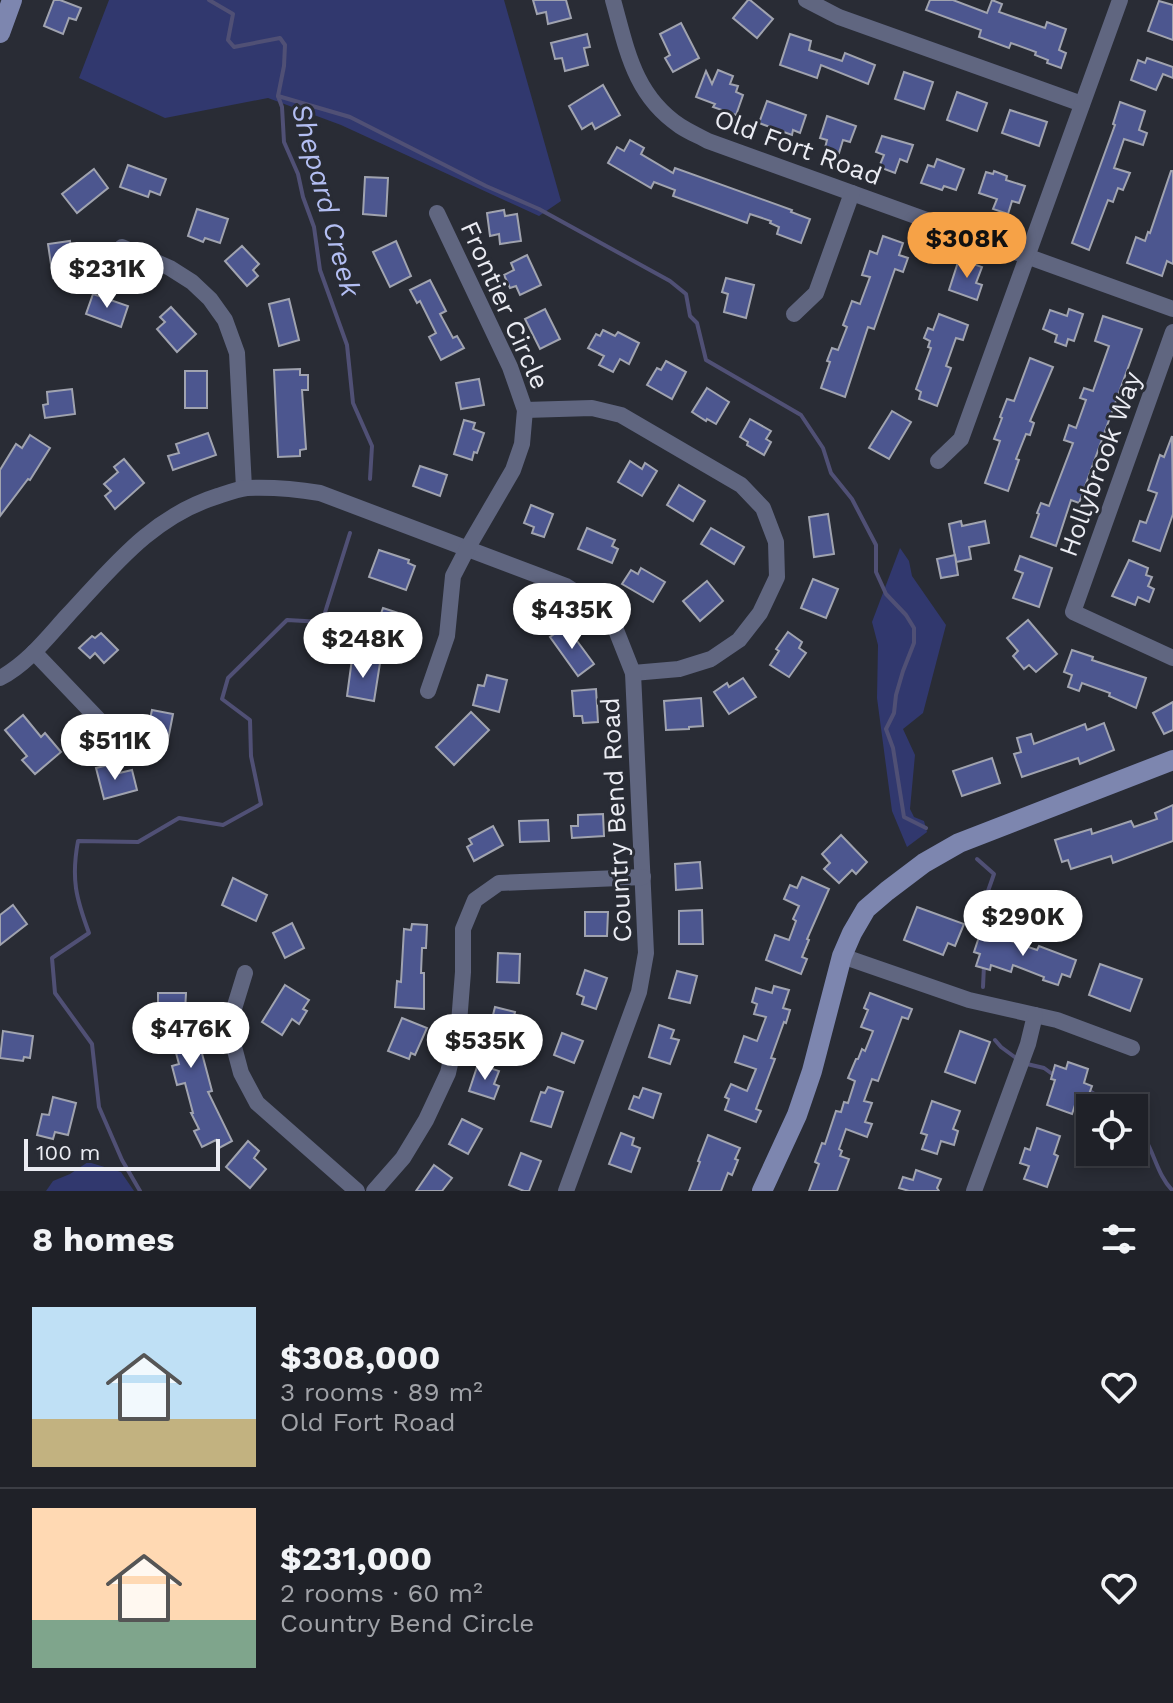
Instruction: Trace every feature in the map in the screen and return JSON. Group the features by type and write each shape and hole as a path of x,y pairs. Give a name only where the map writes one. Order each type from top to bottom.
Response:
{"street":[{"path":"0,33 12,0"},
{"name":"Old Fort Road","path":"613,0 638,79 659,109 680,127 708,141 1173,309"},
{"path":"806,0 839,17 1082,104"},
{"path":"938,461 961,439 1120,0"},
{"path":"794,314 816,293 852,193"},
{"name":"Frontier Circle","path":"428,691 447,636 453,576 513,470 522,444 525,410 510,367 437,213"},
{"path":"122,247 170,268 192,282 210,299 225,320 237,353 244,488"},
{"name":"Hollybrook Way","path":"1173,332 1073,612 1173,658"},
{"path":"525,410 592,408 621,415 741,485 763,508 776,542 777,577 760,613 739,640 711,659 679,669 633,673"},
{"name":"Country Bend Road","path":"0,678 34,652 146,533 201,502 244,488 291,488 320,493 566,586 594,604 616,630 633,673 646,953 639,992 566,1191"},
{"path":"34,652 101,722"},
{"path":"762,1191 797,1115 812,1071 842,956 866,909 924,863 959,843 1173,760"},
{"path":"374,1191 403,1158 426,1120 448,1073 459,1023 463,929 475,900 499,883 643,877"},
{"path":"842,956 969,1000 1057,1020 1132,1048"},
{"path":"245,973 233,1012 233,1043 241,1073 257,1103 357,1191"},
{"path":"974,1191 1028,1044 1035,1015"}],"shaded area":[{"path":"109,0 504,0 561,201 539,216 341,125 268,98 165,118 79,78"},
{"path":"900,548 909,561 912,576 946,625 923,713 903,729 915,755 910,809 914,817 924,821 927,832 907,847 892,811 877,698 878,645 872,622"},
{"path":"88,1162 121,1172 134,1191 46,1191 53,1181"}],"building":[{"path":"54,0 81,8 76,20 69,18 63,34 44,26"},
{"path":"533,0 566,0 571,18 548,24 546,12 537,14"},
{"path":"748,0 773,19 757,38 733,18"},
{"path":"930,0 953,0 987,13 992,0 1002,4 999,12 1045,28 1047,22 1066,29 1059,50 1066,53 1061,68 1047,63 1048,60 1035,55 1036,52 1011,43 1009,48 979,37 981,30 926,10"},
{"path":"1159,1 1173,5 1173,40 1148,31"},
{"path":"681,23 699,58 673,72 665,58 670,55 660,34"},
{"path":"587,34 590,47 584,48 588,65 565,71 562,58 555,59 551,43"},
{"path":"790,34 811,41 809,50 842,61 845,53 875,65 868,84 821,65 817,78 780,65"},
{"path":"1147,58 1173,67 1173,78 1163,74 1156,90 1131,80 1138,60 1145,63"},
{"path":"718,70 733,76 730,84 738,86 736,92 743,95 736,115 696,97 706,71 712,84"},
{"path":"904,72 933,82 924,109 895,99"},
{"path":"603,85 620,115 595,129 592,123 582,129 569,106"},
{"path":"957,92 987,103 977,131 947,120"},
{"path":"767,101 806,115 800,133 793,130 792,135 759,123"},
{"path":"1120,102 1145,111 1139,130 1147,133 1143,145 1124,139 1114,168 1130,173 1123,190 1118,188 1113,202 1108,200 1089,250 1072,243 1115,125"},
{"path":"1010,110 1047,122 1039,146 1002,133"},
{"path":"827,116 856,126 850,142 843,140 839,153 825,148 827,140 820,138"},
{"path":"882,136 913,145 907,162 900,159 895,173 879,167 884,155 876,152"},
{"path":"630,140 644,148 641,154 673,173 675,168 810,219 801,243 777,234 779,227 771,221 750,214 747,223 673,196 675,190 654,182 651,188 608,163 617,147 624,151"},
{"path":"937,159 964,169 956,190 944,186 942,190 921,183 928,165 934,167"},
{"path":"128,165 166,179 160,195 150,191 148,197 120,187"},
{"path":"94,169 108,188 77,213 62,194"},
{"path":"994,171 1007,176 1006,180 1025,186 1019,203 1012,201 1008,214 993,209 997,199 979,193 986,172 993,174"},
{"path":"1171,171 1173,264 1167,261 1162,276 1127,263 1136,237 1145,241 1150,233"},
{"path":"365,177 388,178 386,216 363,214"},
{"path":"197,209 228,219 220,243 205,238 203,242 188,236"},
{"path":"504,210 505,216 517,214 521,241 500,244 499,234 490,236 487,213"},
{"path":"883,236 903,243 899,255 908,258 903,272 895,269 874,329 868,327 845,397 821,388 830,362 827,361 832,348 838,350 852,301 860,304 870,277 862,275 870,251 877,254"},
{"path":"70,241 74,275 53,278 48,244"},
{"path":"396,241 411,276 390,287 373,252"},
{"path":"242,246 259,264 253,270 258,276 247,286 225,261"},
{"path":"527,255 541,285 520,295 516,286 510,288 504,275 514,270 511,263"},
{"path":"959,259 982,267 976,283 982,285 977,300 949,290"},
{"path":"726,278 754,285 746,318 724,312 728,294 722,292"},
{"path":"430,280 446,311 440,314 453,338 457,336 464,348 441,360 429,337 436,333 420,301 417,303 410,290"},
{"path":"93,294 128,306 121,327 86,314"},
{"path":"289,299 299,340 279,346 269,304"},
{"path":"171,307 196,334 177,352 157,329 165,322 160,317"},
{"path":"545,309 560,339 540,349 525,319"},
{"path":"1069,309 1083,314 1074,341 1068,339 1066,346 1055,342 1057,335 1043,329 1050,310 1067,316"},
{"path":"939,314 968,325 963,340 956,338 946,366 951,368 937,406 919,399 921,392 916,389 931,348 928,347 930,341 924,338 928,328 933,330"},
{"path":"1103,316 1142,329 1079,503 1071,500 1056,546 1031,537 1041,503 1049,506 1073,443 1064,440 1069,425 1076,428 1086,400 1080,398 1084,388 1093,391 1109,346 1095,341"},
{"path":"603,330 615,336 618,332 639,343 629,364 620,359 613,372 599,365 604,356 588,348 596,334 600,336"},
{"path":"1030,358 1053,367 1030,421 1034,423 1030,435 1026,434 1016,459 1019,460 1008,491 985,483 1000,441 994,439 1000,417 1007,399 1014,401"},
{"path":"666,361 686,372 672,399 647,385 657,368 661,370"},
{"path":"300,369 300,375 308,375 308,390 302,390 306,449 300,450 300,456 278,457 274,370"},
{"path":"185,371 207,371 207,408 185,408"},
{"path":"479,379 484,405 461,409 456,383"},
{"path":"707,388 729,402 716,424 692,412"},
{"path":"72,389 75,414 45,418 43,405 48,404 47,392"},
{"path":"892,411 911,422 889,459 869,448"},
{"path":"750,419 771,431 766,439 771,442 764,455 740,437"},
{"path":"464,420 475,423 473,429 484,433 472,460 454,454"},
{"path":"208,433 216,455 173,470 168,456 179,453 176,444"},
{"path":"30,435 50,448 30,480 0,516 0,470 16,444 22,448"},
{"path":"1172,436 1173,514 1160,551 1133,541 1140,521 1146,523 1157,493 1148,490 1160,455 1164,457"},
{"path":"124,459 144,483 115,509 105,496 111,491 104,484 118,472 114,467"},
{"path":"630,461 642,469 645,463 657,471 642,496 618,482"},
{"path":"420,466 447,475 440,496 413,486"},
{"path":"679,485 705,501 693,521 667,505"},
{"path":"531,505 553,514 544,537 532,533 534,527 524,523"},
{"path":"828,514 834,554 814,557 809,517"},
{"path":"961,521 962,526 985,521 989,543 969,547 971,559 956,562 949,524"},
{"path":"587,528 615,540 612,546 618,549 612,563 578,549"},
{"path":"711,528 744,547 734,564 701,544"},
{"path":"379,550 409,560 408,563 415,566 406,590 369,577"},
{"path":"955,555 958,575 941,578 937,559"},
{"path":"1020,556 1052,568 1039,607 1013,598 1023,573 1015,570"},
{"path":"1129,560 1148,568 1146,575 1152,577 1148,586 1154,589 1149,602 1138,597 1135,605 1112,596"},
{"path":"641,568 665,582 653,602 622,584 631,570 638,574"},
{"path":"813,579 838,589 826,618 801,608"},
{"path":"707,581 723,601 700,621 683,601"},
{"path":"383,608 404,615 392,650 371,642"},
{"path":"1028,620 1057,654 1036,672 1029,665 1024,669 1013,656 1018,651 1007,638"},
{"path":"566,626 594,664 578,676 550,637"},
{"path":"788,632 802,642 799,648 806,653 789,677 770,665"},
{"path":"101,633 118,650 104,663 95,653 90,658 79,648 92,636 95,638"},
{"path":"1072,650 1146,678 1136,708 1109,696 1110,693 1082,683 1079,691 1068,687 1072,675 1064,672"},
{"path":"352,659 380,663 374,701 347,696"},
{"path":"487,675 507,680 499,712 473,705 478,685 484,686"},
{"path":"743,678 756,697 729,714 714,692 727,683 729,687"},
{"path":"596,689 598,722 583,723 582,716 574,716 572,691"},
{"path":"701,698 703,726 666,730 664,701"},
{"path":"1173,702 1173,730 1164,734 1153,713"},
{"path":"152,710 173,714 166,750 141,745"},
{"path":"471,712 489,730 454,765 436,747"},
{"path":"23,715 41,737 45,733 61,752 35,774 22,760 27,756 5,730"},
{"path":"1104,723 1114,750 1080,764 1078,758 1022,777 1014,754 1021,752 1017,738 1031,734 1034,744 1085,724 1087,730"},
{"path":"992,758 1000,783 962,796 953,771"},
{"path":"112,764 115,774 132,770 137,790 104,799 96,768"},
{"path":"1173,805 1173,841 1113,863 1111,856 1071,869 1068,860 1062,862 1055,840 1091,829 1092,834 1131,821 1134,827 1157,819 1155,813"},
{"path":"603,814 604,836 572,838 571,826 578,826 578,815"},
{"path":"548,820 549,841 520,842 519,821"},
{"path":"493,826 503,845 474,861 467,847 472,844 469,839"},
{"path":"841,835 867,862 856,874 852,870 839,883 824,869 830,863 822,854"},
{"path":"700,862 702,888 676,890 675,864"},
{"path":"802,877 829,889 807,939 802,957 807,959 801,974 766,960 775,935 789,940 799,906 784,899 790,885 797,888"},
{"path":"233,878 267,895 256,921 222,905"},
{"path":"13,905 27,924 0,945 0,915"},
{"path":"917,907 964,924 955,946 948,943 943,955 904,940"},
{"path":"702,910 703,944 679,944 679,911"},
{"path":"585,912 608,912 607,936 585,936"},
{"path":"292,923 304,948 285,958 273,933"},
{"path":"412,924 427,925 421,973 424,973 424,1009 395,1007 397,981 401,982 404,929 411,930"},
{"path":"988,933 1037,950 1039,946 1076,960 1070,977 1062,974 1058,985 1013,965 1011,972 991,965 990,970 976,966 980,954 974,952 979,937 986,939"},
{"path":"498,953 520,954 519,983 497,982"},
{"path":"1100,964 1142,979 1130,1011 1089,995"},
{"path":"585,970 607,978 596,1009 582,1004 584,997 577,994"},
{"path":"677,971 697,976 690,1003 669,998"},
{"path":"285,985 309,1000 299,1024 292,1019 282,1035 262,1022"},
{"path":"774,986 789,990 783,1008 790,1010 771,1058 775,1059 756,1109 761,1111 756,1122 725,1110 729,1099 725,1097 731,1084 747,1091 756,1069 735,1062 744,1036 757,1041 766,1017 754,1014 757,1004 752,1002 756,988 772,993"},
{"path":"158,993 186,993 183,1050 200,1046 212,1091 208,1092 232,1141 219,1148 216,1140 202,1147 194,1131 199,1129 191,1113 185,1083 177,1085 172,1066 179,1064 172,1038 160,1038 160,1017 152,1017 152,1005 158,1004"},
{"path":"870,993 912,1009 908,1019 902,1017 878,1081 872,1079 864,1101 872,1103 865,1122 872,1124 867,1137 846,1129 839,1149 842,1151 840,1156 849,1159 837,1191 809,1191 819,1164 815,1162 836,1111 841,1112 844,1102 848,1103 855,1081 848,1078 873,1031 861,1027 868,1010 864,1008"},
{"path":"495,1007 515,1012 509,1038 505,1037 503,1043 487,1039"},
{"path":"402,1018 427,1028 415,1055 411,1053 409,1059 388,1051"},
{"path":"659,1025 674,1030 671,1038 679,1040 670,1064 649,1057"},
{"path":"3,1031 33,1036 30,1058 24,1057 23,1061 0,1058"},
{"path":"960,1031 990,1042 975,1083 945,1072"},
{"path":"562,1033 583,1041 574,1063 554,1055"},
{"path":"1068,1062 1088,1069 1084,1083 1092,1086 1089,1094 1076,1094 1072,1114 1047,1105 1055,1080 1051,1079 1055,1065 1066,1069"},
{"path":"478,1064 499,1071 494,1084 499,1086 494,1099 469,1091"},
{"path":"548,1087 563,1092 551,1127 531,1121 541,1092 545,1093"},
{"path":"643,1088 661,1094 653,1118 629,1109 634,1096 639,1098"},
{"path":"53,1097 76,1103 68,1135 55,1132 53,1139 37,1135 42,1114 49,1115"},
{"path":"932,1101 960,1111 953,1129 958,1131 954,1145 941,1141 937,1154 922,1149 927,1135 921,1133"},
{"path":"462,1119 482,1129 468,1154 449,1144"},
{"path":"1037,1128 1060,1136 1054,1154 1058,1156 1047,1187 1024,1179 1029,1166 1020,1163 1025,1148 1030,1150"},
{"path":"621,1133 634,1138 632,1145 640,1148 631,1172 609,1164"},
{"path":"708,1135 740,1148 735,1159 738,1160 732,1175 728,1173 721,1191 689,1191 698,1161"},
{"path":"248,1141 259,1151 254,1158 266,1169 250,1188 226,1167"},
{"path":"521,1153 541,1161 529,1191 509,1185"},
{"path":"434,1165 452,1178 442,1191 416,1191"},
{"path":"916,1170 941,1179 937,1188 939,1191 899,1188 903,1177 913,1180"}],"waterway":[{"name":"Shepard Creek","path":"209,0 233,14 228,40 234,47 280,38 285,45 278,96 282,107 284,142 298,174 314,227 320,270 347,345 353,403 372,446 370,479"},
{"path":"278,96 350,117 486,186 539,209 670,281 686,294 690,316 697,323 706,360 801,415 823,448 831,473 852,499 876,545 876,572 886,594 914,628 914,643 896,695 894,713 886,729 893,748 904,817 926,828"},
{"name":"Shepard Creek","path":"140,1191 122,1160 99,1107 92,1044 55,993 52,958 89,933 76,888 78,841 138,842 179,818 223,825 261,804 251,756 250,720 222,699 228,678 287,620 322,622 350,533"},
{"path":"977,859 994,874 981,911"},
{"path":"983,987 984,965"},
{"path":"995,1040 1016,1058"},
{"path":"1027,1064 1044,1068 1055,1076"},
{"path":"1088,1090 1094,1094"},
{"path":"1148,1144 1173,1191"}]}
